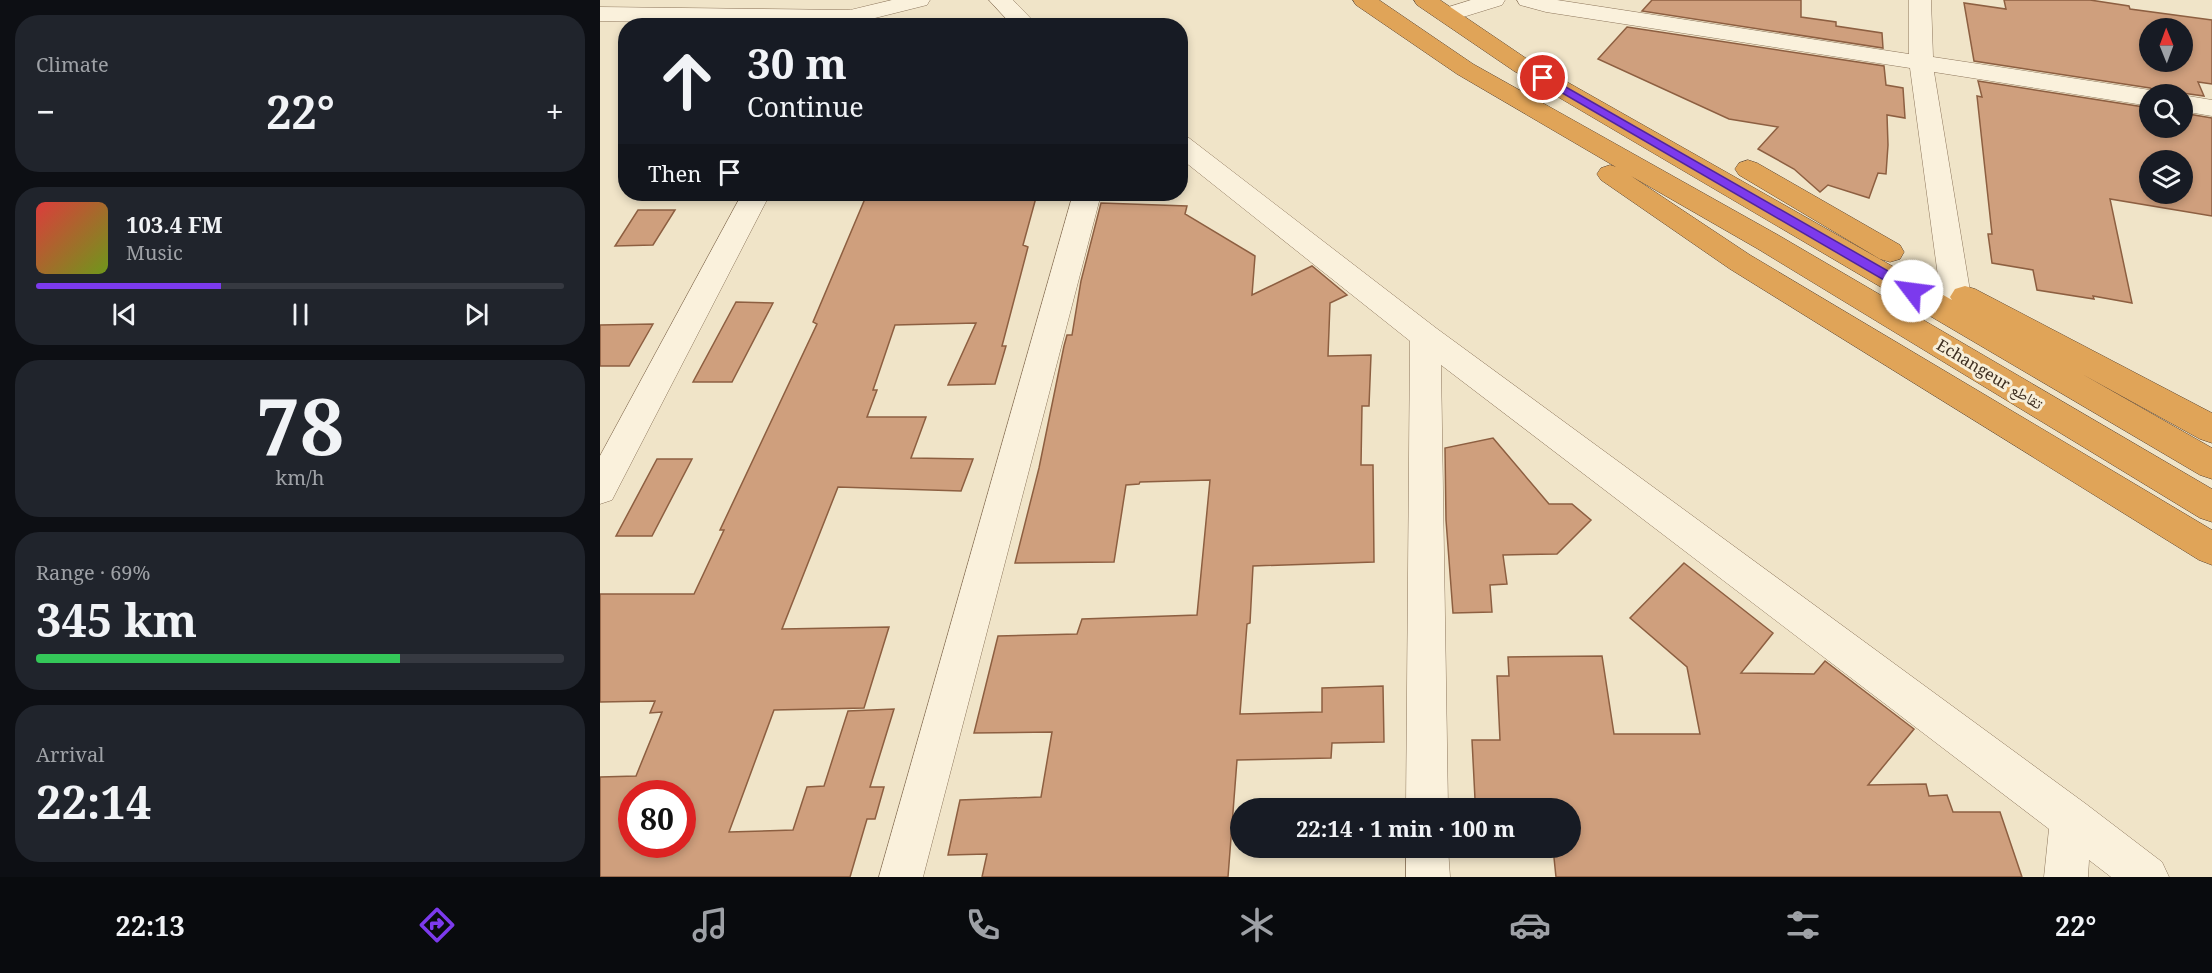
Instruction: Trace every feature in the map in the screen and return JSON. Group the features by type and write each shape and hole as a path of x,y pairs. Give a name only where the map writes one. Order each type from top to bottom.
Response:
{"highway":[{"path":"1364,0 1466,69 1556,138 1740,262 2212,549"},
{"path":"1425,0 1522,66 1636,108 1817,208 1955,291 2212,429"},
{"name":"Echangeur تقاطع","path":"1522,66 2212,465"},
{"name":"Echangeur تقاطع","path":"1466,69 1768,242 2212,507"}],"street":[{"path":"858,18 919,0"},
{"path":"1000,0 1018,18"},
{"path":"1447,15 1494,0"},
{"path":"1920,0 1921,63 1955,291"},
{"path":"1541,2 2139,96"},
{"path":"600,14 742,18"},
{"path":"2193,105 2212,108"},
{"path":"1188,150 1425,336 2147,877"},
{"path":"600,489 752,201"},
{"path":"901,877 1085,201"},
{"path":"1425,336 1427,798"},
{"path":"2066,877 2071,819"},
{"path":"1428,858 1428,877"}],"building":[{"path":"1652,0 1801,0 1801,17 1836,22 1836,26 1882,33 1883,48 1642,11"},
{"path":"2004,0 2090,0 2129,6 2130,9 2212,20 2212,84 2198,82 2204,96 2193,94 2193,84 2139,84 2139,86 1974,61 1964,3 2006,9"},
{"path":"1627,27 1884,66 1886,85 1903,88 1905,118 1887,115 1886,174 1878,173 1869,198 1828,185 1820,192 1794,169 1758,149 1778,127 1729,119 1598,59"},
{"path":"1978,81 2139,106 2139,138 2193,138 2193,115 2212,118 2212,216 2140,204 2193,204 2193,150 2139,150 2139,204 2110,199 2132,303 2037,290 2033,270 1992,263 1988,234 1992,234 1977,96 1982,97"},
{"path":"864,201 1035,201 1023,245 1028,247 1002,346 1006,346 995,384 948,385 976,323 895,325 873,390 877,390 867,417 926,417 911,458 973,459 961,491 838,487 782,629 889,627 864,708 774,710 729,832 793,830 807,787 824,786 848,711 894,709 870,787 884,787 875,819 867,819 850,877 600,877 600,777 636,776 662,712 650,713 655,701 600,702 600,594 694,594 724,530 720,530 817,324 813,322"},
{"path":"1101,203 1187,206 1185,214 1255,256 1252,295 1312,266 1347,295 1330,303 1328,356 1371,355 1369,406 1362,406 1361,465 1373,465 1374,562 1253,566 1250,623 1247,624 1240,714 1322,712 1322,688 1383,686 1384,742 1332,743 1331,758 1237,760 1234,798 1230,798 1228,877 982,877 987,854 948,855 960,800 1041,797 1052,732 974,733 998,636 1077,634 1082,619 1197,615 1210,480 1140,482 1126,485 1114,562 1015,563 1039,468 1064,346 1067,335 1072,335 1081,281"},
{"path":"638,210 675,210 653,245 615,246"},
{"path":"736,302 773,303 732,382 693,382"},
{"path":"653,324 629,366 600,366 600,325"},
{"path":"1493,438 1549,504 1572,504 1591,520 1557,554 1503,555 1507,584 1490,585 1492,612 1453,613 1446,520 1445,448"},
{"path":"657,459 692,459 652,536 616,536"},
{"path":"1684,563 1773,633 1741,673 1814,674 1825,661 1914,729 1868,785 1926,784 1929,796 1947,795 1953,812 2000,812 2022,877 1556,877 1554,858 1581,858 1581,798 1475,798 1472,740 1500,740 1497,676 1509,676 1508,657 1602,656 1614,734 1700,734 1687,667 1630,618"}],"route":[{"path":"1543,78 1912,291"}]}
